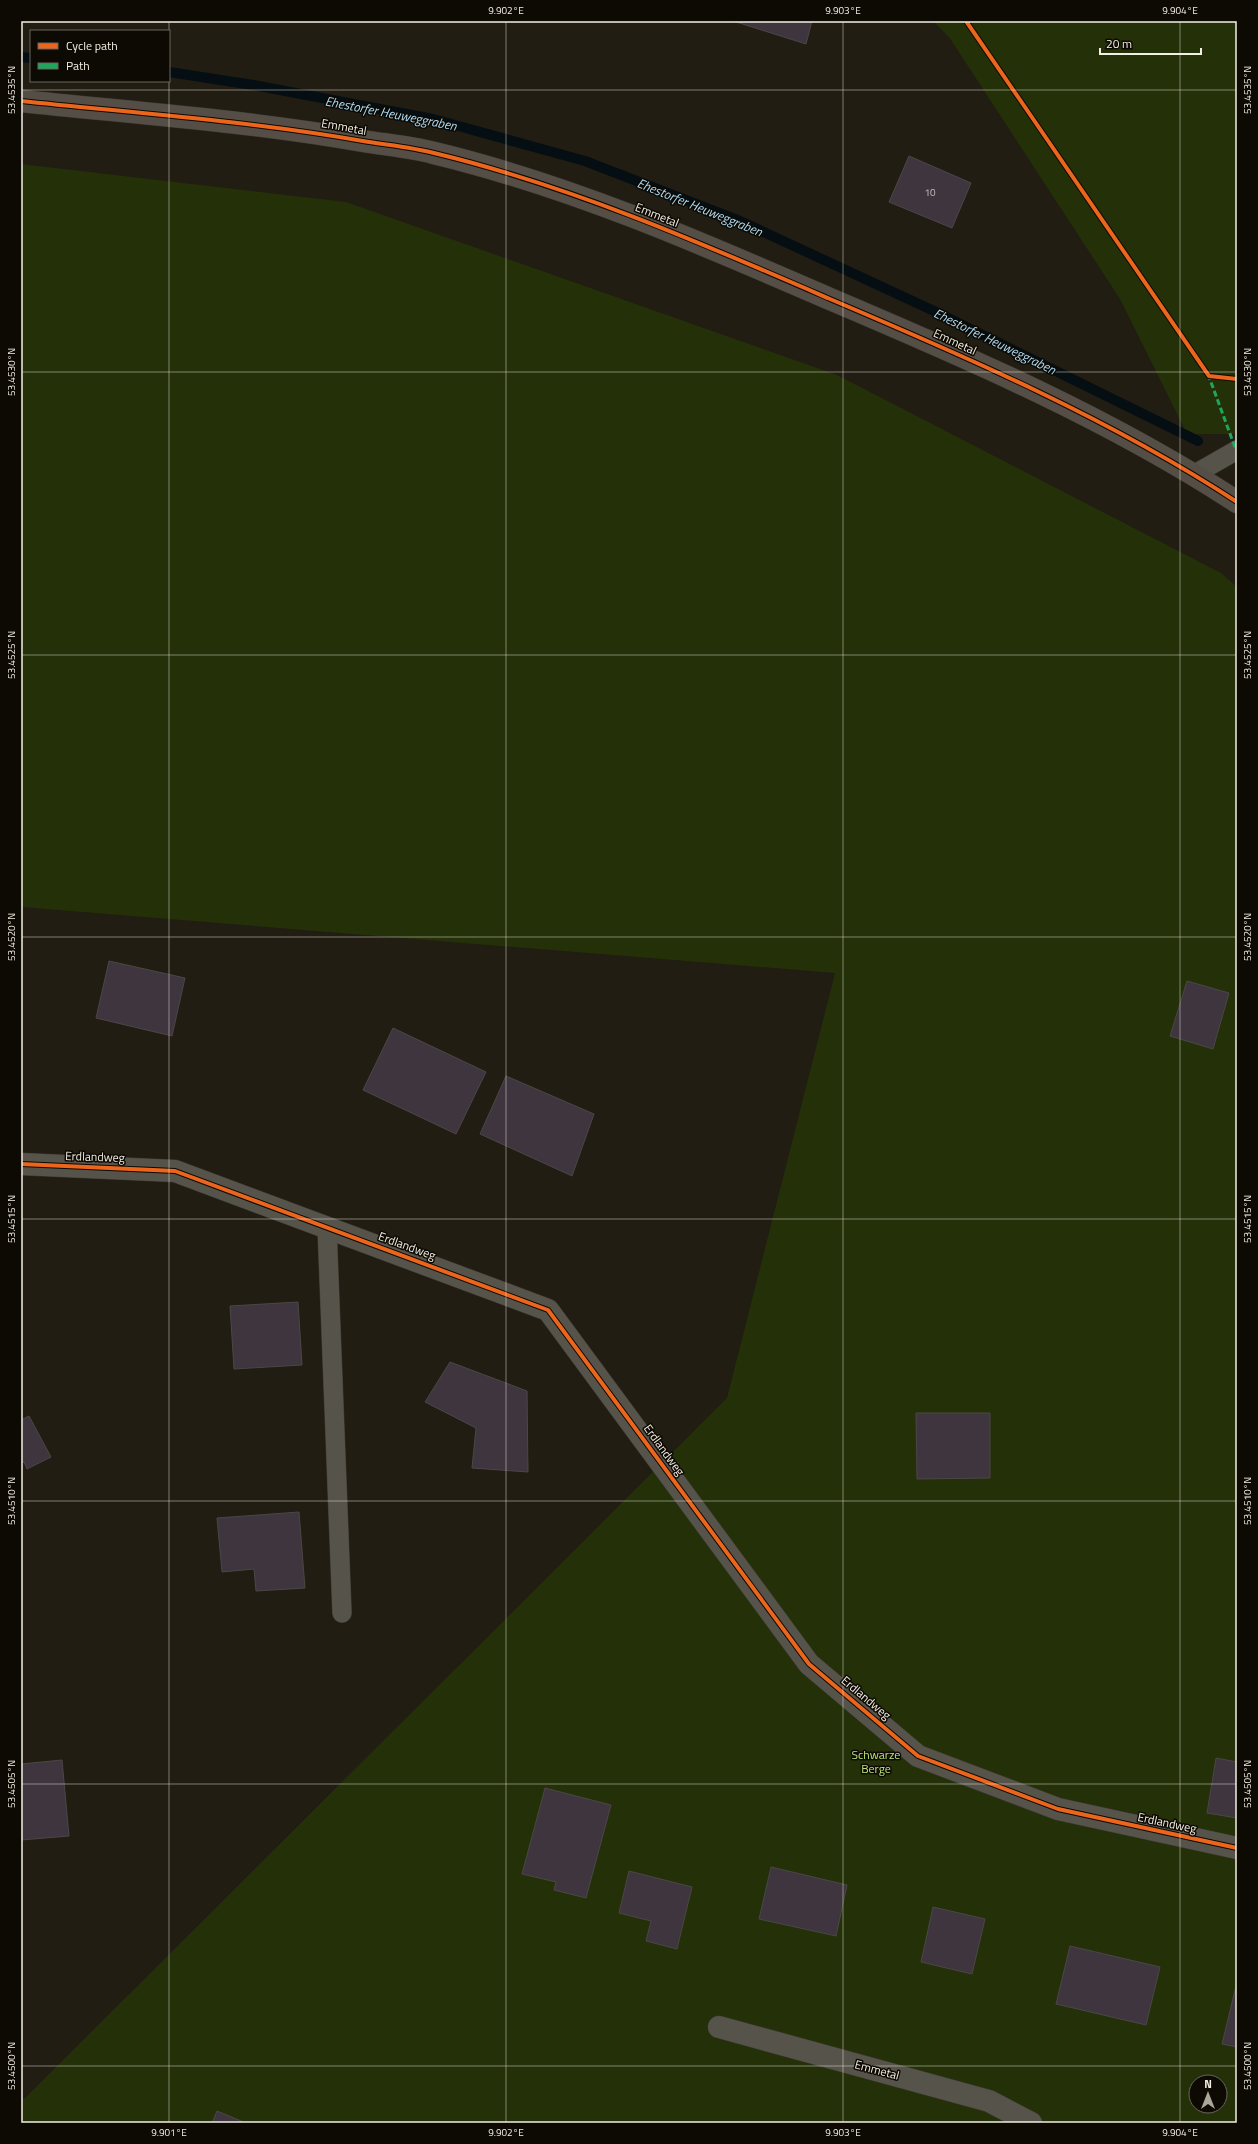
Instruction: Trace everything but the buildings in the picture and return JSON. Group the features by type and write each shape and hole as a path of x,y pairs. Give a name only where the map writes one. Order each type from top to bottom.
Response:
{"main road":[{"name":"Emmetal","path":"21,101 299,130 430,152 515,174 619,211 702,244 945,348 1082,413 1195,474 1237,502"}],"street":[{"name":"Erdlandweg","path":"21,1164 175,1171 548,1310 809,1664 918,1756 1058,1809 1237,1848"},
{"name":"Emmetal","path":"719,2027 989,2101 1031,2123"}],"lane":[{"path":"1195,474 1237,450"},
{"path":"327,1227 342,1613"}],"green space":[{"path":"933,21 1237,21 1237,434 1187,434 1120,299 949,37"},
{"name":"Schwarze Berge","path":"21,164 346,202 837,375 1221,573 1237,587 1237,2123 21,2123 21,2099 24,2099 727,1398 835,973 21,907"}],"waterway":[{"name":"Ehestorfer Heuweggraben","path":"21,57 30,58"},
{"name":"Ehestorfer Heuweggraben","path":"170,72 253,85 433,119 585,161 740,221 934,311 1198,441"}],"marked path":[{"path":"1208,374 1236,450"}],"cycle path":[{"path":"966,21 1209,376 1237,379"},
{"path":"21,101 278,128 372,142 434,153 485,166 536,182 635,217 733,257 986,367 1089,417 1189,472 1237,502"},
{"path":"21,1164 175,1171 548,1310 809,1664 918,1756 1058,1809 1237,1848"}]}
